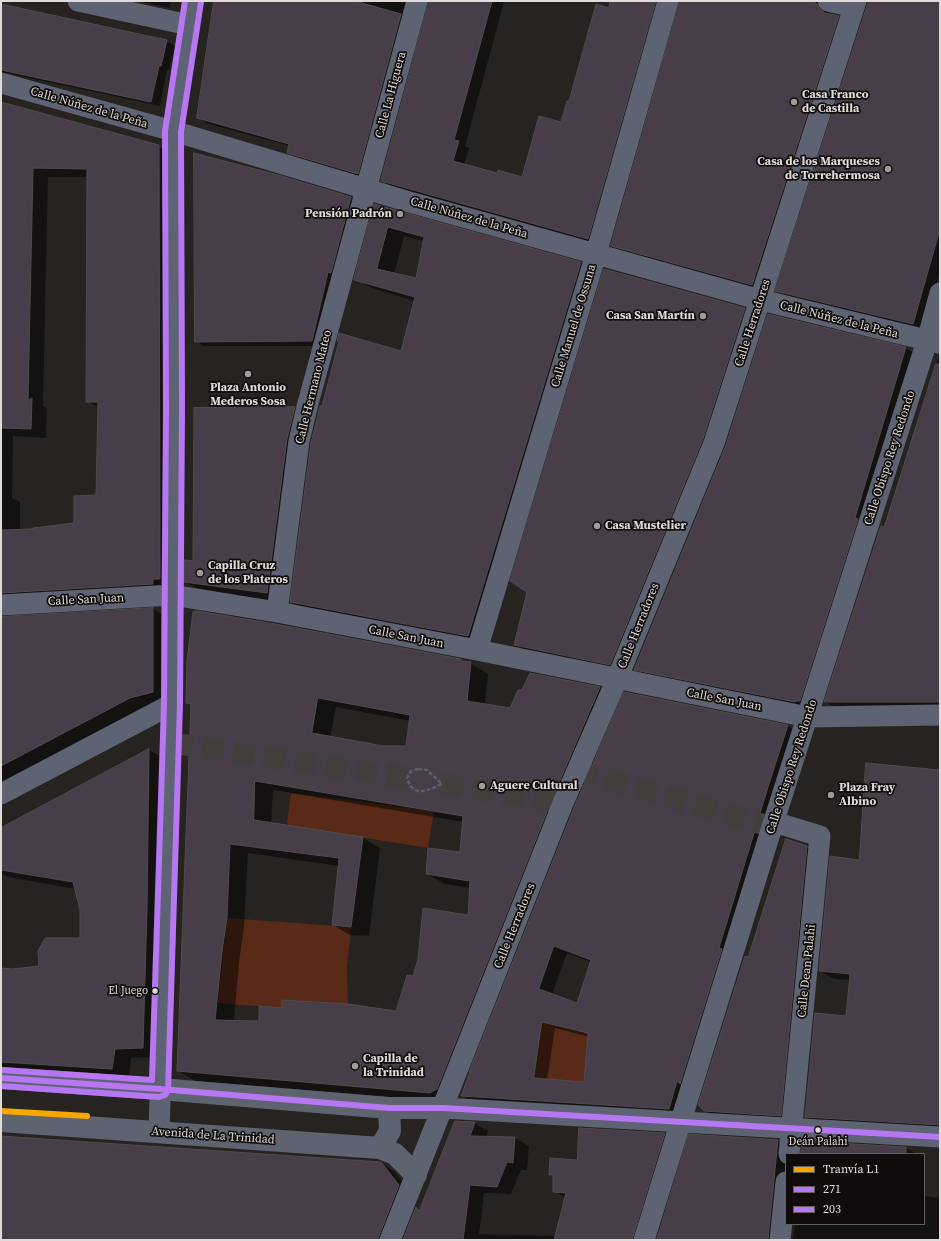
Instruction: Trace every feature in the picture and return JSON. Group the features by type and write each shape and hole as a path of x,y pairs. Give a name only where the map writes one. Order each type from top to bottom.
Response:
{"main road":[{"path":"1,1078 160,1089 389,1108 443,1108"},
{"path":"380,1148 390,1132 389,1108"},
{"name":"Avenida de La Trinidad","path":"1,1121 380,1148 395,1154 416,1175"}],"street":[{"path":"81,1 189,24"},
{"path":"159,1132 172,704 174,408 173,131 192,1"},
{"name":"Calle Manuel de Ossuna","path":"477,650 596,254 668,1"},
{"path":"828,1 855,4"},
{"name":"Calle La Higuera","path":"365,189 411,2"},
{"name":"Calle Herradores","path":"390,1240 563,803 617,679 714,443 855,4"},
{"name":"Calle Núñez de la Peña","path":"1,83 173,131 365,189 760,300 933,342"},
{"name":"Calle Hermano Mateo","path":"277,612 301,434 365,189"},
{"name":"Calle Obispo Rey Redondo","path":"644,1240 808,716 933,342 940,293"},
{"name":"Calle San Juan","path":"1,605 172,595 277,612 477,650 808,716 940,715"},
{"path":"1,794 172,704"},
{"name":"Calle Dean Palahi","path":"774,822 820,836 789,1153"},
{"path":"443,1108 940,1137"},
{"path":"780,1240 785,1192"}],"path":[{"path":"418,769 427,770 442,784 424,792 416,791 409,786 407,778 411,771 418,769"}],"shaded area":[{"path":"291,793 434,811 428,848 290,826 287,823"},
{"path":"227,918 351,927 347,968 348,1004 283,1000 282,1008 218,1003"},
{"path":"542,1022 588,1033 587,1053 595,1083 534,1078"}],"building":[{"path":"214,1 355,1 401,14 358,174 287,153 289,144 197,118"},
{"path":"429,1 492,1 454,140 459,141 453,161 497,173 498,170 522,177 539,116 561,122 567,101 569,101 596,4 609,8 610,1 656,1 588,239 381,181"},
{"path":"680,1 808,1 816,3 825,13 839,16 752,285 611,246"},
{"path":"869,1 940,1 940,229 913,324 775,291"},
{"path":"1,4 167,40 161,66 159,66 151,102 1,70"},
{"path":"1,102 159,145 160,579 153,579 153,584 1,593 1,530 32,529 74,523 74,496 96,495 98,402 86,402 87,169 33,168 28,400 32,398 31,429 1,428"},
{"path":"194,153 278,175 351,197 331,273 328,272 312,341 195,342"},
{"path":"374,204 581,262 468,636 290,602 311,443 339,341 337,341 339,333 401,351 415,297 354,280","holes":["388,227 424,237 416,278 377,269"]},
{"path":"604,269 745,308 703,439 610,665 514,645 527,592 510,581"},
{"path":"768,314 906,347 855,518 858,519 800,701 795,702 634,670 725,448"},
{"path":"936,364 940,364 940,702 824,702 881,526 884,527"},
{"path":"295,407 287,439 267,593 184,582 184,560 193,561 194,408"},
{"path":"153,608 153,692 130,698 1,766 1,617"},
{"path":"197,611 275,624 471,662 467,701 510,708 518,690 522,690 530,673 600,687 552,799 437,1089 430,1093 177,1071 191,704 186,703 187,661 193,612","holes":["318,698 410,715 406,746 384,746 312,733","255,781 463,816 460,852 428,848 426,874 470,881 468,915 423,908 418,959 413,976 407,975 396,1011 348,1004 282,1000 282,1008 259,1006 259,1021 215,1020 227,917 230,844 339,858 332,925 351,927 363,837 254,820"]},
{"path":"624,692 788,725 719,948 722,949 680,1084 677,1081 669,1109 461,1096 469,1072 574,808","holes":["554,946 591,960 577,1003 539,989","542,1022 588,1033 584,1082 534,1078"]},
{"path":"149,749 147,909 143,1048 115,1049 112,1069 1,1062 1,968 13,969 39,966 38,951 45,938 80,938 80,910 73,882 1,870 1,828"},
{"path":"866,763 940,770 940,1125 805,1117 815,1013 846,1016 850,974 819,971 830,856 859,860"},
{"path":"786,839 807,846 781,1116 704,1111 698,1105 745,956 748,957"},
{"path":"455,1121 475,1122 470,1136 515,1137 513,1163 507,1162 497,1187 470,1185 463,1240 403,1240 416,1207 419,1211"},
{"path":"579,1128 665,1133 632,1240 554,1240 566,1193 553,1192 553,1175 549,1175 550,1158 577,1160"},
{"path":"689,1134 778,1140 768,1240 657,1240"},
{"path":"1,1136 381,1162 399,1185 378,1240 1,1240"},
{"path":"802,1141 906,1147 906,1153 801,1153"}],"tunnel":[{"path":"172,743 407,778"},
{"path":"576,770 772,827"},
{"path":"442,784 563,803"}],"tram line":[{"name":"L1","path":"1,1111 87,1116"}],"transit line":[{"path":"2,1070 152,1080 164,704 166,408 165,131 185,1"},
{"name":"203","path":"1,1086 159,1097 165,1095 168,1091 180,704 182,408 181,132 201,2"},
{"name":"271","path":"1,1078 160,1089 389,1108 443,1108 940,1137"}],"place":[{"name":"Casa Franco de Castilla","path":"794,102"},
{"name":"Casa de los Marqueses de Torrehermosa","path":"888,169"},
{"name":"Pensión Padrón","path":"400,214"},
{"name":"Casa San Martín","path":"703,316"},
{"name":"Plaza Antonio Mederos Sosa","path":"248,374"},
{"name":"Casa Mustelier","path":"597,526"},
{"name":"Capilla Cruz de los Plateros","path":"200,573"},
{"name":"Aguere Cultural","path":"482,786"},
{"name":"Plaza Fray Albino","path":"831,795"},
{"name":"El Juego","path":"155,991"},
{"name":"Capilla de la Trinidad","path":"355,1066"},
{"name":"Deán Palahi","path":"818,1130"}]}
